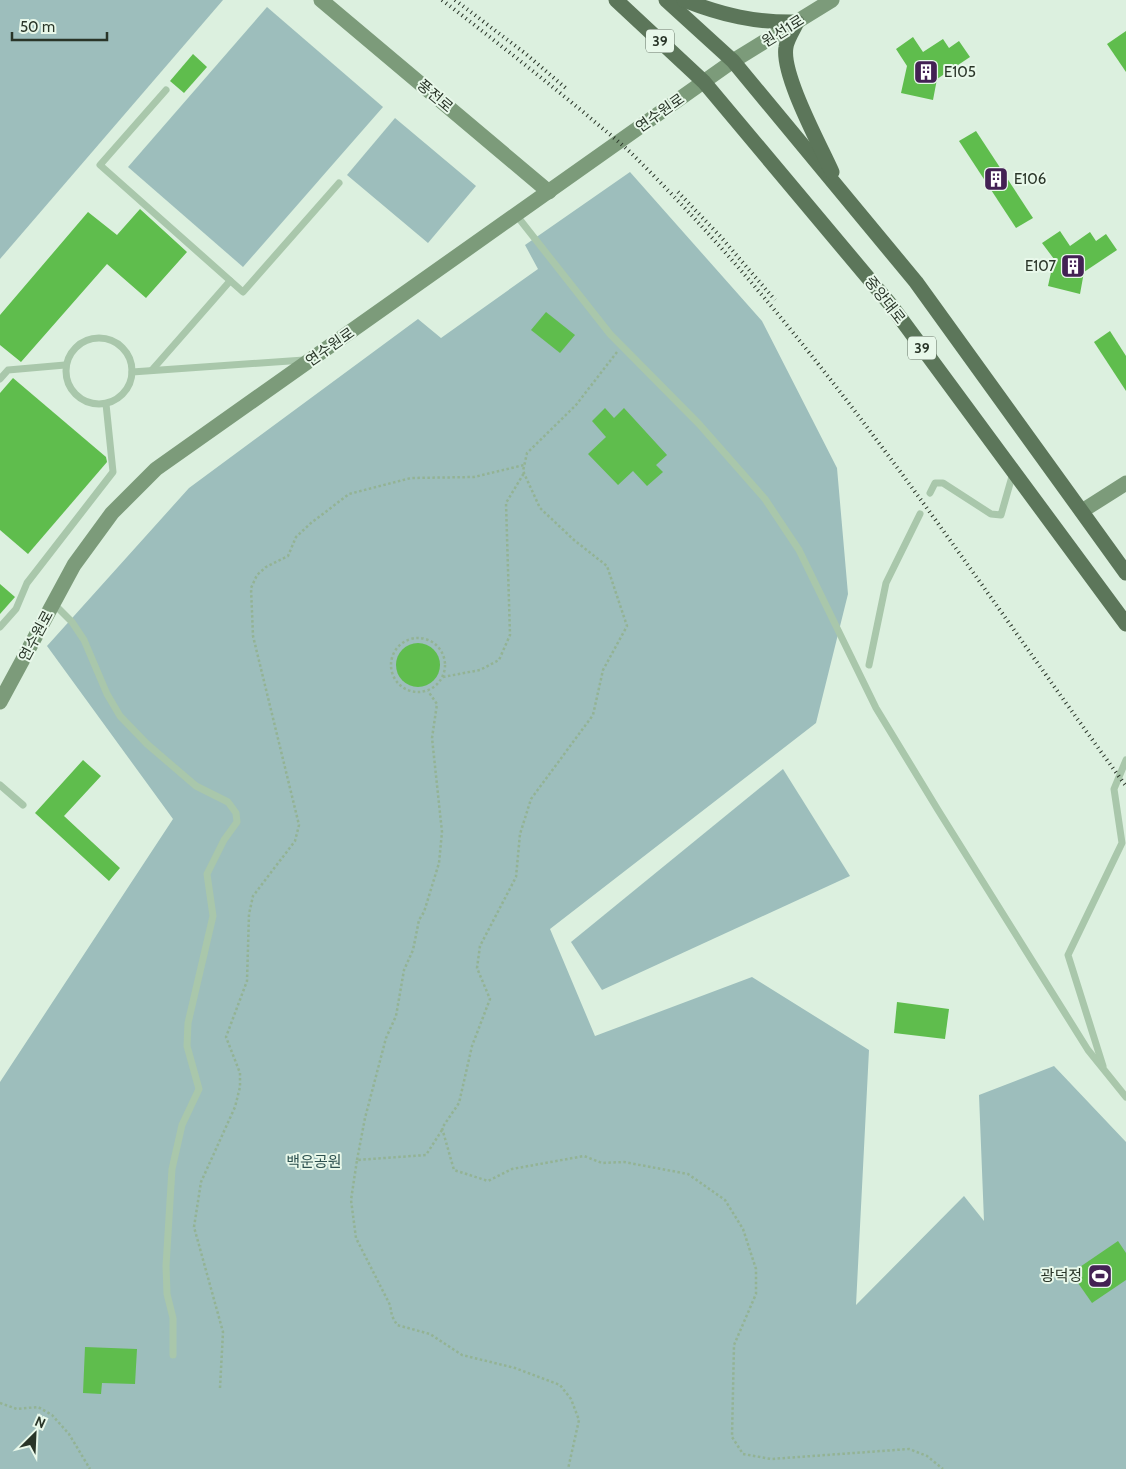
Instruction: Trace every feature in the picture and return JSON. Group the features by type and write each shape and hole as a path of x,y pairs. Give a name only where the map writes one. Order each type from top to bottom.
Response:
{"main road":[{"name":"중앙대로","path":"616,0 704,82 890,304 1126,624"},
{"name":"39","path":"666,0 734,61 916,282 1126,573"},
{"path":"684,0 709,10 750,21 797,22 786,46 787,66 842,192"}],"street":[{"name":"풍전로","path":"321,0 549,192"},
{"name":"원선1로","path":"734,61 832,0"},
{"name":"연수원로","path":"0,702 74,565 112,514 156,469 734,61"},
{"path":"1082,511 1126,483"}],"lane":[{"path":"166,90 100,165 243,292 339,183"},
{"path":"516,216 621,346 699,424 758,491 799,550 876,708 1020,945 1088,1050 1126,1097"},
{"path":"152,370 230,281"},
{"path":"96,338 107,338 125,351 131,361 132,372 130,383 117,400 106,404 84,402 75,396 68,386 65,376 65,365 69,355 81,343 96,338"},
{"path":"132,372 312,359"},
{"path":"0,379 8,370 65,365"},
{"path":"0,627 16,609 27,583 113,472 106,404"},
{"path":"930,493 935,483 943,483 991,514 1001,515 1013,472"},
{"path":"869,665 886,583 920,514"},
{"path":"53,604 72,622 84,640 107,694 120,716 172,766 196,786 228,802 236,813 237,822 224,840 207,874 213,916 188,1023 187,1046 199,1089 182,1125 172,1169 166,1266 167,1294 174,1318 173,1355"},
{"path":"1105,1071 1068,955 1122,843 1114,789 1126,760"},
{"path":"0,785 24,805"}],"path":[{"path":"357,1160 426,1154 460,1102 472,1046 490,999 477,968 480,946 516,877 520,834 531,799 593,715 602,670 627,626 607,566 574,540 540,508 524,473 524,465 528,453 576,405 621,346"},
{"path":"220,1388 223,1332 194,1227 201,1182 235,1107 240,1087 240,1073 226,1037 247,981 249,914 252,896 295,841 299,825 253,636 251,588 257,576 266,567 288,556 296,537 349,494 411,478 474,477 524,465"},
{"path":"443,677 480,670 499,660 510,635 506,503 524,473"},
{"path":"417,638 435,643 445,658 443,677 440,682 428,691 417,692 408,690 394,678 391,660 400,644 417,638"},
{"path":"428,691 437,704 432,738 442,832 440,863 424,912 419,920 412,950 404,970 396,1016 386,1038 365,1118 351,1200 356,1238 390,1305 392,1316 397,1325 430,1334 462,1355 506,1365 560,1385 571,1399 579,1420 568,1469"},
{"path":"442,1128 454,1170 488,1181 512,1169 584,1156 602,1163 624,1162 688,1174 718,1194 725,1200 742,1230 756,1269 756,1294 734,1345 732,1437 743,1454 771,1459 909,1449 927,1456 943,1469"},
{"path":"0,1403 17,1409 38,1407 52,1415 69,1434 90,1469"}],"green space":[{"path":"0,0 223,0 0,259"},
{"path":"267,7 383,107 243,267 128,167"},
{"path":"395,118 476,186 428,243 347,175"},
{"name":"백운공원","path":"630,172 762,321 837,468 848,594 816,723 550,929 595,1036 752,977 869,1050 856,1305 964,1196 984,1221 979,1095 1054,1066 1126,1142 1126,1469 0,1469 0,1082 173,819 47,646 189,488 418,319 441,338 538,269 525,245"},
{"path":"783,769 850,876 602,990 571,942"}],"building":[{"path":"1126,31 1126,72 1107,44"},
{"name":"E105","path":"913,37 923,52 943,39 949,48 959,41 970,57 937,79 933,100 901,93 907,66 896,49"},
{"path":"193,54 207,67 184,93 170,81"},
{"name":"E106","path":"976,131 1033,218 1016,228 959,141"},
{"path":"140,209 187,252 146,298 107,264 21,362 0,345 0,315 88,212 117,235"},
{"name":"E107","path":"1060,231 1070,246 1090,232 1096,241 1106,234 1117,250 1084,272 1080,294 1048,286 1054,259 1042,243"},
{"path":"546,312 575,335 560,353 531,330"},
{"path":"1110,331 1126,356 1126,391 1094,342"},
{"path":"13,378 106,457 107,462 28,554 0,530 0,393"},
{"path":"605,408 614,418 624,408 667,455 656,465 663,472 647,486 633,471 618,485 588,454 606,437 592,421"},
{"path":"0,584 15,597 0,614"},
{"path":"414,643 422,643 434,649 440,665 434,681 422,687 414,687 402,681 396,669 396,661 402,649"},
{"path":"83,760 101,776 64,816 120,868 109,881 35,813"},
{"path":"897,1002 949,1009 945,1039 894,1033"},
{"name":"광덕정","path":"1118,1241 1126,1253 1126,1280 1092,1303 1071,1273"},
{"path":"85,1347 137,1349 135,1384 102,1383 101,1394 83,1393"}],"railway":[{"path":"442,0 582,111 630,152 700,224 766,300 891,459 1126,786"},
{"path":"455,0 526,54 568,90"},
{"path":"678,192 720,236 775,300"}],"place":[{"name":"E105","path":"926,72"},
{"name":"E106","path":"996,179"},
{"name":"E107","path":"1073,266"},
{"name":"광덕정","path":"1100,1276"}]}
